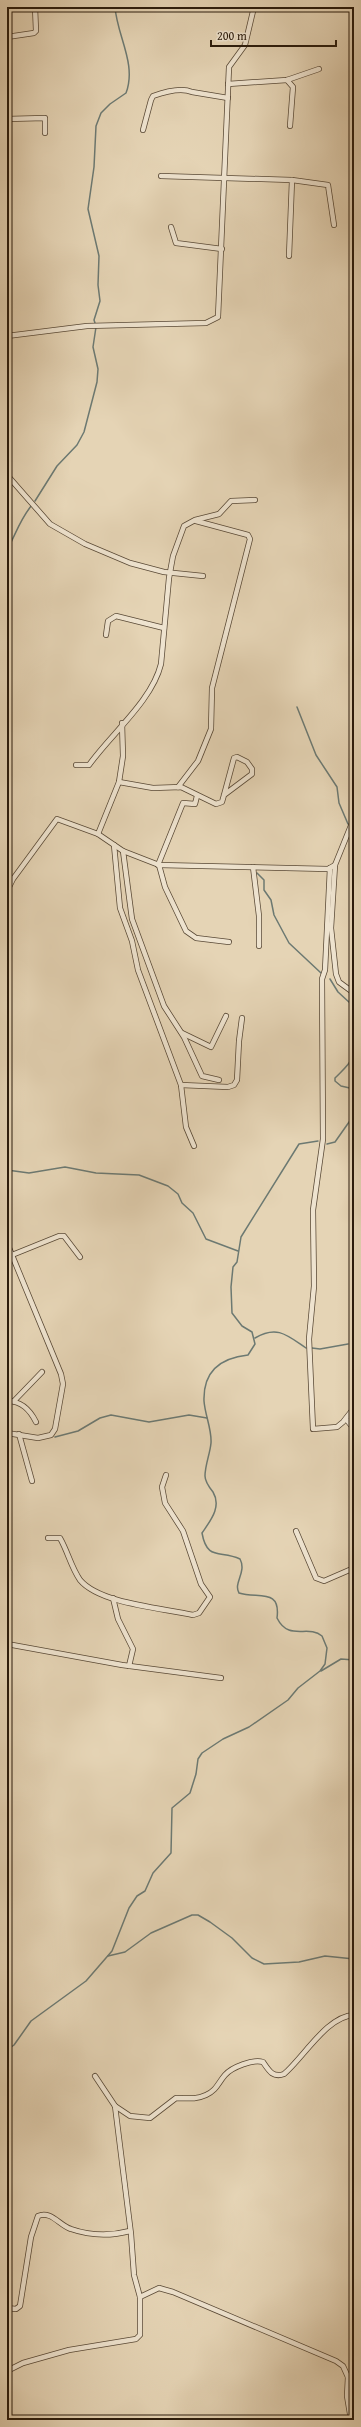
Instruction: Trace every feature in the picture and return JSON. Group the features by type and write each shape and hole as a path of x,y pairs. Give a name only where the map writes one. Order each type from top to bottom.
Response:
{"street":[{"path":"7,37 34,33 36,31 34,7"},
{"path":"7,336 87,326 213,321 220,313 229,67 245,45 254,7"},
{"path":"228,84 287,80 319,69"},
{"path":"287,80 293,87 290,126"},
{"path":"143,130 151,100 153,96 158,94 186,90 228,98"},
{"path":"7,119 45,118 45,133"},
{"path":"161,176 292,180 328,185 334,225"},
{"path":"290,256 292,180"},
{"path":"171,227 176,244 222,249"},
{"path":"7,475 50,524 62,532 130,563 170,572 203,576"},
{"path":"76,765 89,765 142,700 157,677 161,664 170,572 181,531 185,524 219,514 231,501 255,500"},
{"path":"178,787 198,761 211,729 212,688 250,538 241,533 195,520"},
{"path":"106,635 108,621 116,616 164,628"},
{"path":"98,834 119,782 123,756 122,723"},
{"path":"119,782 153,788 178,787 216,804 222,802 234,758 237,757 244,760 252,769 252,774 224,795"},
{"path":"197,796 195,804 183,803 159,865 165,887 186,931 196,938 229,942"},
{"path":"354,818 336,865 331,928 336,974 339,982 354,993"},
{"path":"7,891 16,875 57,819 98,834 123,851 159,865 330,868 336,865"},
{"path":"114,845 120,908 132,941 138,970 181,1085 186,1128 194,1146"},
{"path":"123,851 132,919 164,1006 182,1033 202,1076 220,1080"},
{"path":"253,867 259,916 259,946"},
{"path":"330,868 325,970 322,979 323,1139 313,1210 314,1286 309,1361 313,1430 337,1427 346,1419 354,1408"},
{"path":"182,1033 210,1047 226,1016"},
{"path":"181,1085 228,1087 234,1085 237,1080 238,1041 242,1018"},
{"path":"12,1255 59,1236 64,1236 80,1257"},
{"path":"7,1243 61,1374 63,1384 54,1432 43,1438 7,1433"},
{"path":"14,1401 42,1372"},
{"path":"7,1401 14,1401 30,1410 36,1422"},
{"path":"346,1419 354,1429"},
{"path":"19,1434 32,1481"},
{"path":"48,1538 60,1538 76,1573 88,1588 113,1598 193,1614 199,1613 208,1601 209,1593 201,1584 183,1530 168,1511 163,1499 162,1487 166,1475"},
{"path":"296,1531 316,1578 324,1581 354,1568"},
{"path":"113,1598 118,1619 133,1650 129,1666"},
{"path":"7,1644 129,1666 221,1678"},
{"path":"95,2076 115,2106 130,2116 150,2118 176,2098 189,2100 208,2095 218,2087 227,2073 252,2062 263,2062 272,2074 278,2076 284,2074 330,2025 340,2018 354,2015"},
{"path":"7,2371 23,2363 69,2350 136,2339 140,2334 140,2297 134,2275 115,2106"},
{"path":"7,2308 16,2308 20,2306 31,2237 38,2216 46,2214 71,2229 84,2232 110,2235 130,2231"},
{"path":"140,2297 159,2288 173,2292 336,2361 343,2366 348,2377 347,2396 351,2420"},
{"path":"348,2377 354,2378"}],"waterway":[{"path":"95,323 94,320 100,301 98,285 99,256 88,209 94,167 96,126 101,113 110,104 126,93 129,82 128,61 116,18 115,7"},
{"path":"35,501 57,466 77,445 84,432 97,382 98,369 93,347 96,327"},
{"path":"7,550 21,521 32,505"},
{"path":"297,707 316,755 337,787 339,803 348,824"},
{"path":"257,873 264,880 264,890 271,900 274,915 289,943 321,973"},
{"path":"330,979 338,992 350,1003 350,1020 354,1026"},
{"path":"354,1027 350,1035 353,1050 352,1059 335,1078 335,1081 341,1086 354,1089"},
{"path":"327,1144 335,1142 354,1115"},
{"path":"7,2050 14,2045 31,2021 86,1981 112,1951 129,1908 137,1896 145,1891 153,1873 171,1853 172,1808 190,1793 196,1774 198,1759 202,1753 223,1739 249,1727 288,1700 298,1688 320,1671 325,1664 327,1648 322,1636 317,1633 287,1629 277,1618 277,1609 272,1598 267,1596 246,1595 239,1593 238,1585 242,1568 240,1559 211,1551 207,1548 202,1533 216,1508 213,1492 205,1478 211,1443 204,1401 204,1391 210,1374 215,1368 229,1359 248,1355 255,1344 252,1332 242,1326 232,1313 231,1287 233,1267 237,1262 241,1237 299,1144 318,1141"},
{"path":"7,1170 29,1173 65,1167 96,1173 139,1175 168,1186 178,1194 182,1203 193,1213 206,1239 238,1251"},
{"path":"255,1338 270,1332 282,1333 306,1348"},
{"path":"312,1348 320,1349 348,1344"},
{"path":"55,1437 78,1431 100,1418 111,1415 149,1422 189,1415 207,1418"},
{"path":"321,1671 341,1659 354,1660"},
{"path":"108,1956 125,1952 151,1933 192,1915 198,1915 232,1938 252,1958 264,1964 299,1962 325,1956 354,1959"}]}
